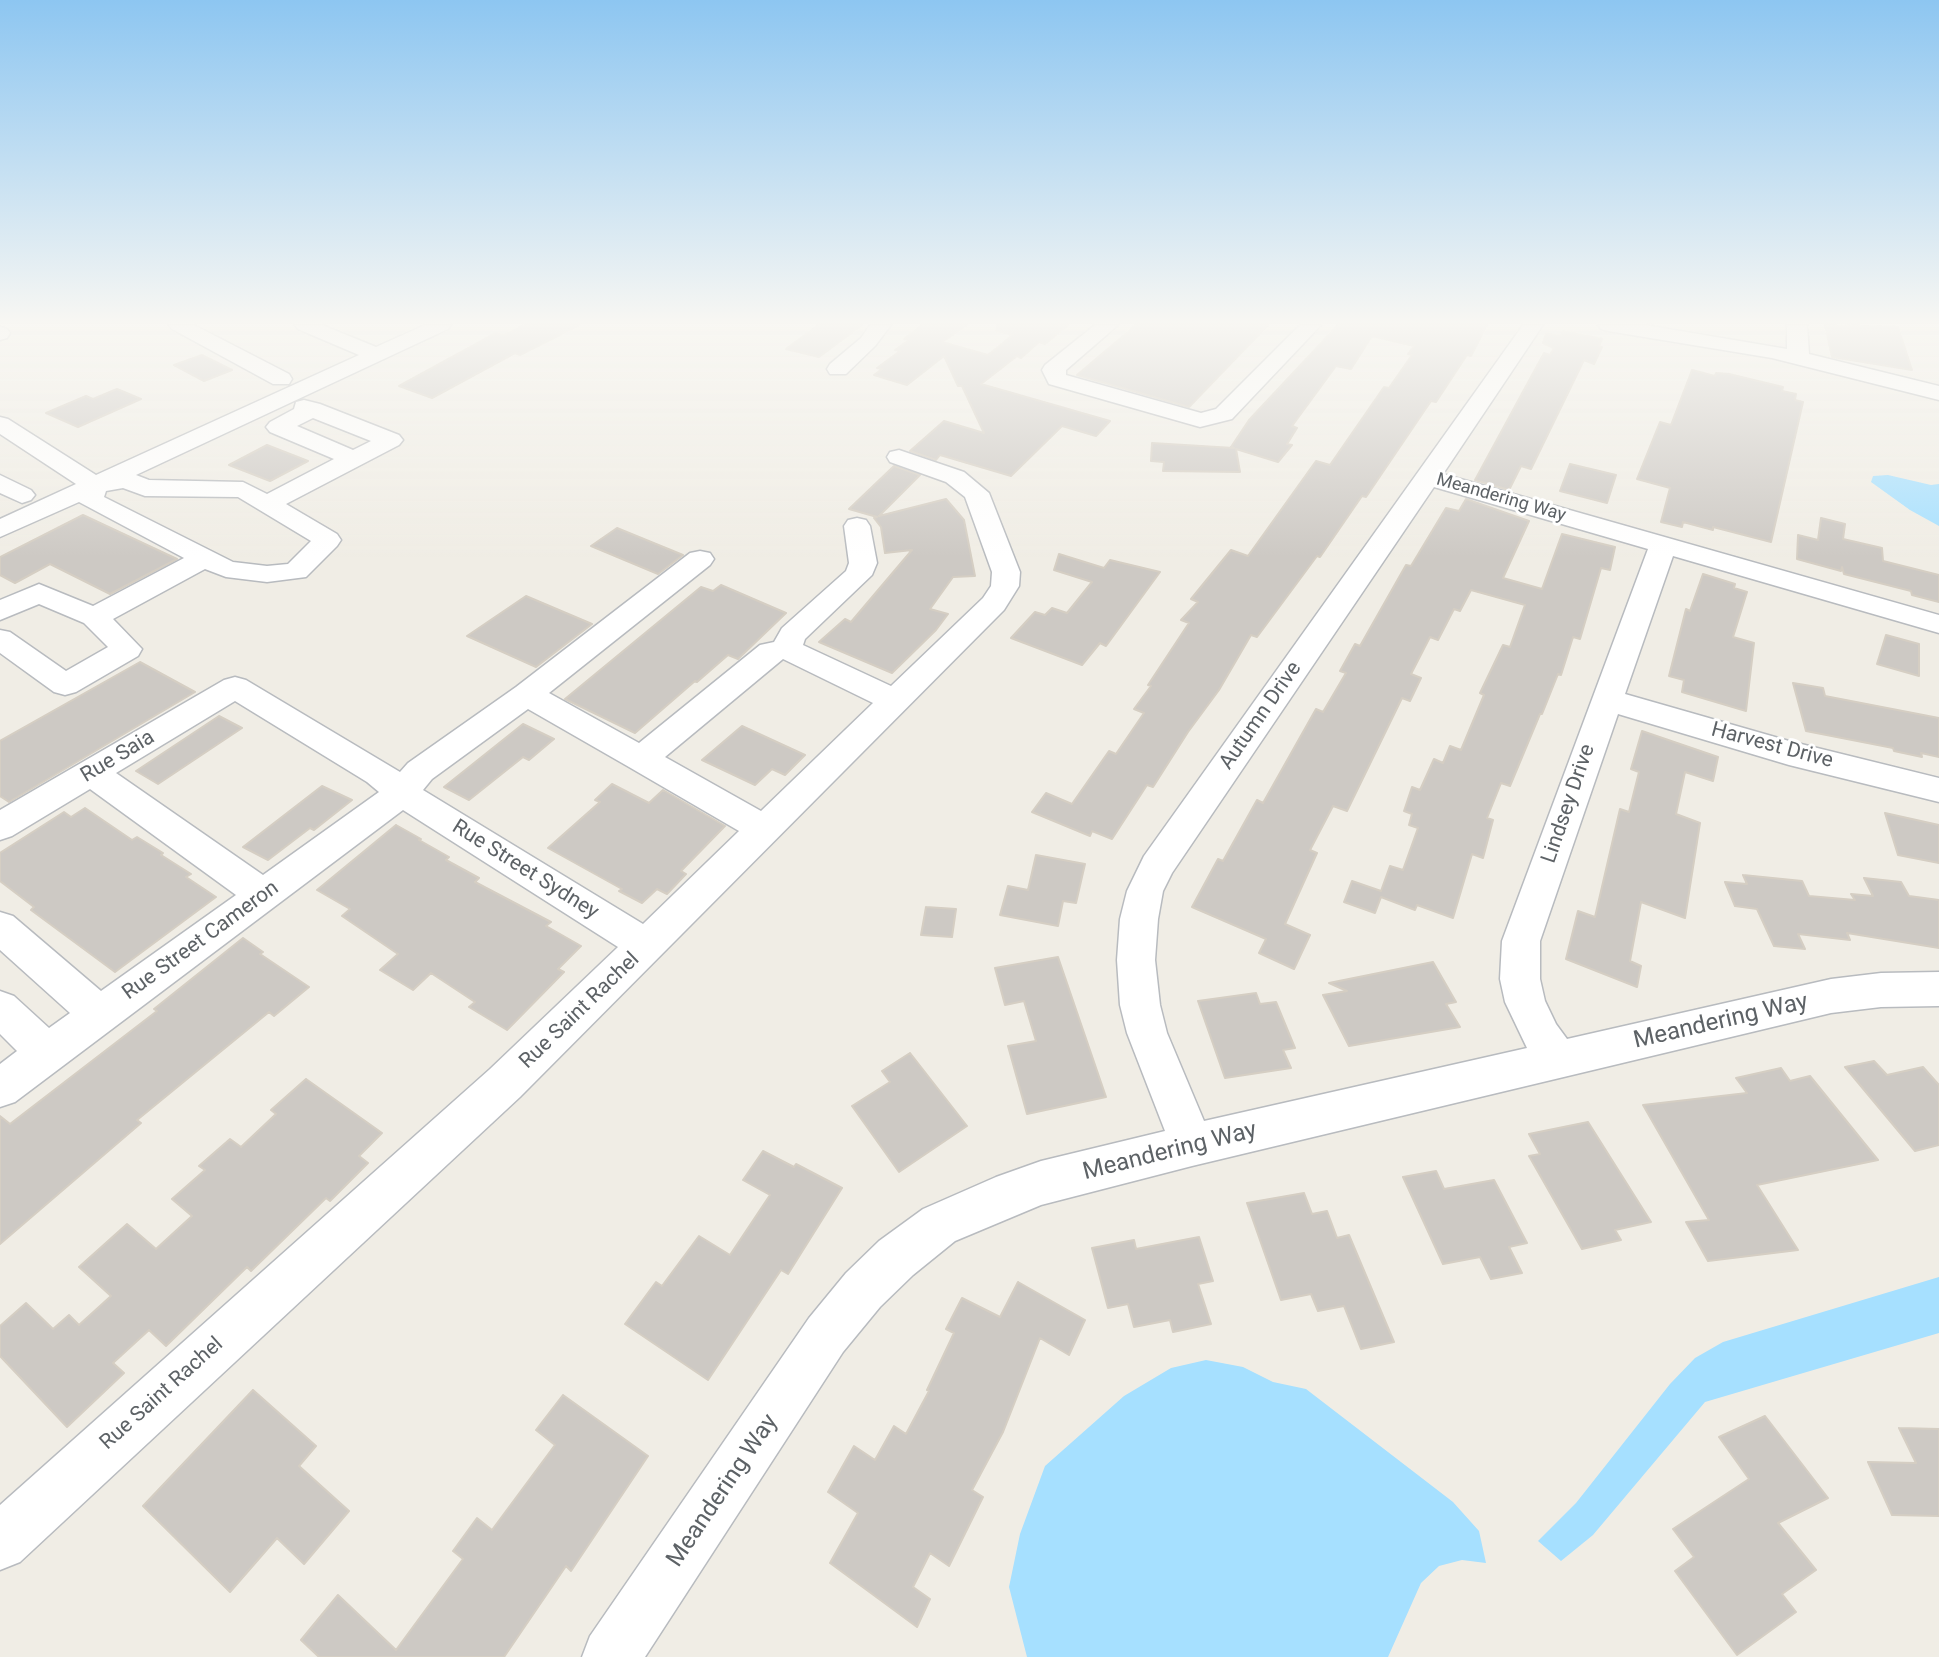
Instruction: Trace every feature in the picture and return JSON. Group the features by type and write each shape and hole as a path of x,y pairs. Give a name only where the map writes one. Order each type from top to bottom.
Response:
{"street":[{"path":"0,529 90,488 254,402"},
{"path":"267,504 391,440 312,410 300,402"},
{"path":"1133,402 1194,420 1219,417 1234,402"},
{"name":"Autumn Drive","path":"1192,1145 1147,1033 1140,1005 1136,960 1144,891 1157,866 1479,402"},
{"path":"312,410 278,427 354,459"},
{"path":"1,426 90,488 216,564 267,574 296,571 328,540 243,490 90,488 5,491"},
{"name":"Rue Saint Rachel","path":"0,1542 505,1083 897,702 994,604 1005,586 1006,572 976,493 955,477 899,457"},
{"name":"Meandering Way","path":"1427,477 1939,624"},
{"path":"786,649 792,635 858,575 863,564 858,526"},
{"name":"Lindsey Drive","path":"1558,1060 1542,1037 1525,1002 1518,959 1521,941 1662,545"},
{"name":"Rue Street Cameron","path":"0,1088 402,793 420,771 527,694 700,559"},
{"path":"94,617 216,564"},
{"path":"0,611 39,593 94,617 127,649 65,685 0,639"},
{"path":"641,759 771,652 786,649 897,702"},
{"name":"Rue Saia","path":"0,827 235,687"},
{"name":"Rue Street Sydney","path":"235,687 379,773 402,793 647,946"},
{"path":"527,694 766,830"},
{"name":"Harvest Drive","path":"1606,699 1789,753 1939,790"},
{"path":"92,773 263,895"},
{"path":"0,927 100,1015"},
{"name":"Meandering Way","path":"611,1657 826,1335 863,1290 897,1258 939,1225 996,1199 1041,1183 1192,1145 1831,996 1881,990 1939,989"},
{"path":"0,1008 47,1053"}],"water":[{"path":"1888,475 1931,485 1939,484 1939,526 1910,510 1871,482 1873,476"},
{"path":"1939,1277 1939,1333 1705,1402 1593,1535 1561,1561 1538,1541 1576,1503 1670,1384 1695,1358 1723,1342"},
{"path":"1206,1360 1243,1367 1273,1382 1306,1389 1453,1502 1479,1531 1486,1563 1462,1560 1439,1566 1421,1583 1388,1657 1027,1657 1009,1587 1020,1534 1045,1466 1124,1396 1171,1368"}],"building":[{"path":"71,402 134,402 78,427 46,413"},
{"path":"970,402 1045,402 1110,421 1096,436 1062,426 1011,476 940,455 936,460 910,451 944,421 984,433"},
{"path":"1173,402 1194,402 1189,407"},
{"path":"1266,402 1309,402 1292,426 1297,428 1287,444 1292,445 1278,462 1236,449 1240,472 1163,471 1164,462 1151,461 1152,443 1234,448 1231,447 1249,420"},
{"path":"1373,402 1430,402 1366,497 1362,496 1320,557 1317,556 1257,637 1251,635 1219,690 1153,787 1147,785 1112,839 1092,831 1090,836 1032,812 1046,793 1072,804 1109,751 1116,754 1144,713 1134,709 1189,623 1181,620 1198,602 1191,599 1231,550 1248,556 1316,461 1330,465"},
{"path":"1517,402 1563,402 1531,469 1521,466 1509,490 1475,480"},
{"path":"1680,402 1803,402 1771,542 1713,527 1713,530 1683,522 1682,527 1661,522 1670,488 1637,479 1660,422 1671,425"},
{"path":"267,445 308,461 270,481 229,465"},
{"path":"1570,464 1616,475 1607,503 1560,491"},
{"path":"894,466 920,475 879,516 946,499 964,520 975,576 953,577 930,609 948,614 936,630 892,673 819,642 845,619 851,622 912,550 885,553 881,527 874,518 877,517 849,509"},
{"path":"1466,499 1529,521 1503,578 1542,589 1562,534 1615,547 1610,570 1601,568 1580,639 1573,637 1561,675 1558,674 1510,786 1501,783 1487,818 1493,820 1483,858 1472,854 1453,918 1417,905 1415,910 1381,897 1375,913 1344,902 1352,881 1381,891 1390,866 1403,870 1418,828 1409,825 1412,814 1404,811 1412,787 1420,790 1434,759 1443,763 1450,746 1461,750 1484,695 1480,693 1503,645 1510,647 1525,605 1471,590 1460,611 1454,609 1438,640 1430,637 1411,674 1421,678 1410,701 1402,698 1347,811 1333,806 1310,850 1317,853 1285,924 1310,935 1294,969 1259,953 1266,939 1192,907 1218,859 1223,861 1257,800 1263,803 1316,709 1323,712 1346,673 1340,671 1355,644 1360,646 1406,565 1411,566 1446,508 1459,511"},
{"path":"83,515 177,559 110,594 50,564 15,583 0,575 0,557"},
{"path":"1821,518 1845,524 1843,539 1882,548 1883,561 1939,575 1939,602 1912,595 1911,591 1844,574 1842,567 1841,571 1797,559 1798,535 1818,540"},
{"path":"617,528 683,555 658,574 591,546"},
{"path":"1059,554 1104,568 1110,560 1160,572 1106,646 1100,643 1082,665 1011,638 1035,612 1045,615 1052,608 1067,613 1092,582 1054,570"},
{"path":"1703,574 1735,584 1734,588 1747,592 1733,637 1754,643 1746,711 1682,692 1684,680 1669,676 1686,609 1690,611"},
{"path":"721,585 786,613 738,659 728,655 635,733 565,699 701,587 713,591"},
{"path":"526,596 592,624 536,667 467,636"},
{"path":"1886,635 1919,644 1919,676 1877,664"},
{"path":"140,662 195,692 9,802 0,796 0,741"},
{"path":"1793,683 1823,688 1825,696 1939,718 1939,757 1921,753 1922,757 1894,751 1893,748 1806,731"},
{"path":"219,716 242,728 158,784 136,771"},
{"path":"523,724 554,739 529,760 523,757 469,800 444,787"},
{"path":"742,726 805,755 785,775 772,769 755,785 702,760"},
{"path":"1642,731 1718,757 1713,781 1685,772 1676,814 1700,823 1685,918 1641,902 1630,961 1641,966 1637,987 1566,959 1578,911 1595,917 1620,809 1629,812 1639,772 1631,769"},
{"path":"612,784 649,803 663,790 725,826 681,871 686,874 667,894 657,889 642,903 548,848 600,802 595,800"},
{"path":"322,786 352,800 314,830 310,828 268,860 243,847"},
{"path":"85,808 132,840 137,837 163,853 161,855 191,874 186,877 216,897 115,972 31,910 34,907 0,881 0,853 64,812 71,817"},
{"path":"1885,813 1939,825 1939,863 1898,855"},
{"path":"396,825 449,857 446,860 479,878 475,882 551,922 546,926 581,946 558,969 564,972 507,1030 469,1007 475,1002 431,973 413,990 380,970 398,954 342,916 350,909 317,890"},
{"path":"1036,855 1085,864 1076,903 1063,901 1058,926 1000,915 1008,886 1028,890"},
{"path":"1743,875 1802,881 1809,896 1855,900 1851,894 1873,896 1864,878 1901,882 1909,896 1939,900 1939,948 1847,933 1850,940 1798,934 1805,949 1774,946 1757,909 1735,906 1725,882 1747,884"},
{"path":"926,907 956,909 952,937 921,935"},
{"path":"243,938 263,952 260,954 309,987 274,1016 269,1012 137,1120 141,1123 0,1244 0,1116 10,1124 157,1011 154,1009"},
{"path":"1058,957 1106,1097 1027,1114 1008,1046 1036,1041 1024,1001 1005,1005 995,968"},
{"path":"1433,962 1456,1002 1446,1004 1460,1027 1349,1046 1323,995 1347,991 1329,983"},
{"path":"1256,993 1260,1004 1276,1002 1295,1048 1283,1050 1291,1068 1225,1078 1198,1001"},
{"path":"910,1053 967,1126 899,1172 852,1106 890,1082 882,1071"},
{"path":"1874,1061 1887,1075 1923,1067 1939,1085 1939,1145 1915,1151 1845,1067"},
{"path":"1781,1068 1790,1081 1810,1076 1878,1160 1757,1185 1798,1250 1708,1261 1686,1222 1709,1220 1643,1105 1747,1093 1736,1078"},
{"path":"306,1079 382,1133 359,1156 368,1163 330,1201 326,1198 251,1271 247,1267 166,1346 149,1330 113,1363 124,1373 67,1427 0,1356 0,1326 26,1303 53,1329 69,1315 79,1325 111,1296 79,1267 127,1224 156,1249 192,1216 172,1199 205,1170 199,1166 230,1139 241,1147 276,1114 271,1110"},
{"path":"1588,1122 1651,1222 1615,1230 1621,1240 1582,1249 1529,1156 1540,1154 1529,1134"},
{"path":"763,1151 794,1167 796,1164 842,1188 788,1274 781,1270 708,1380 625,1324 656,1282 662,1286 699,1236 730,1255 770,1195 743,1180"},
{"path":"1436,1171 1444,1189 1494,1180 1527,1243 1509,1247 1522,1273 1491,1279 1480,1257 1443,1264 1403,1177"},
{"path":"1304,1193 1312,1214 1327,1211 1337,1238 1349,1235 1394,1342 1361,1349 1344,1306 1318,1311 1311,1294 1281,1300 1247,1203"},
{"path":"1199,1237 1213,1281 1198,1284 1211,1324 1173,1332 1170,1320 1134,1327 1128,1304 1108,1308 1092,1248 1134,1240 1136,1249"},
{"path":"1018,1282 1085,1320 1069,1355 1040,1338 1003,1432 972,1490 983,1497 949,1566 930,1553 913,1587 930,1599 917,1627 830,1563 858,1513 828,1492 854,1446 875,1460 894,1426 906,1434 929,1391 927,1390 954,1333 946,1329 962,1298 1000,1317"},
{"path":"253,1390 316,1446 299,1466 349,1511 304,1564 277,1538 230,1592 143,1506"},
{"path":"563,1395 648,1456 571,1571 566,1566 504,1657 319,1657 301,1640 338,1595 396,1650 463,1559 453,1551 477,1518 492,1530 555,1445 536,1430"},
{"path":"1765,1416 1828,1498 1778,1523 1816,1570 1782,1594 1796,1612 1737,1655 1675,1571 1694,1557 1673,1529 1749,1479 1719,1437"},
{"path":"1899,1428 1939,1429 1939,1516 1892,1515 1868,1462 1916,1463"}]}
